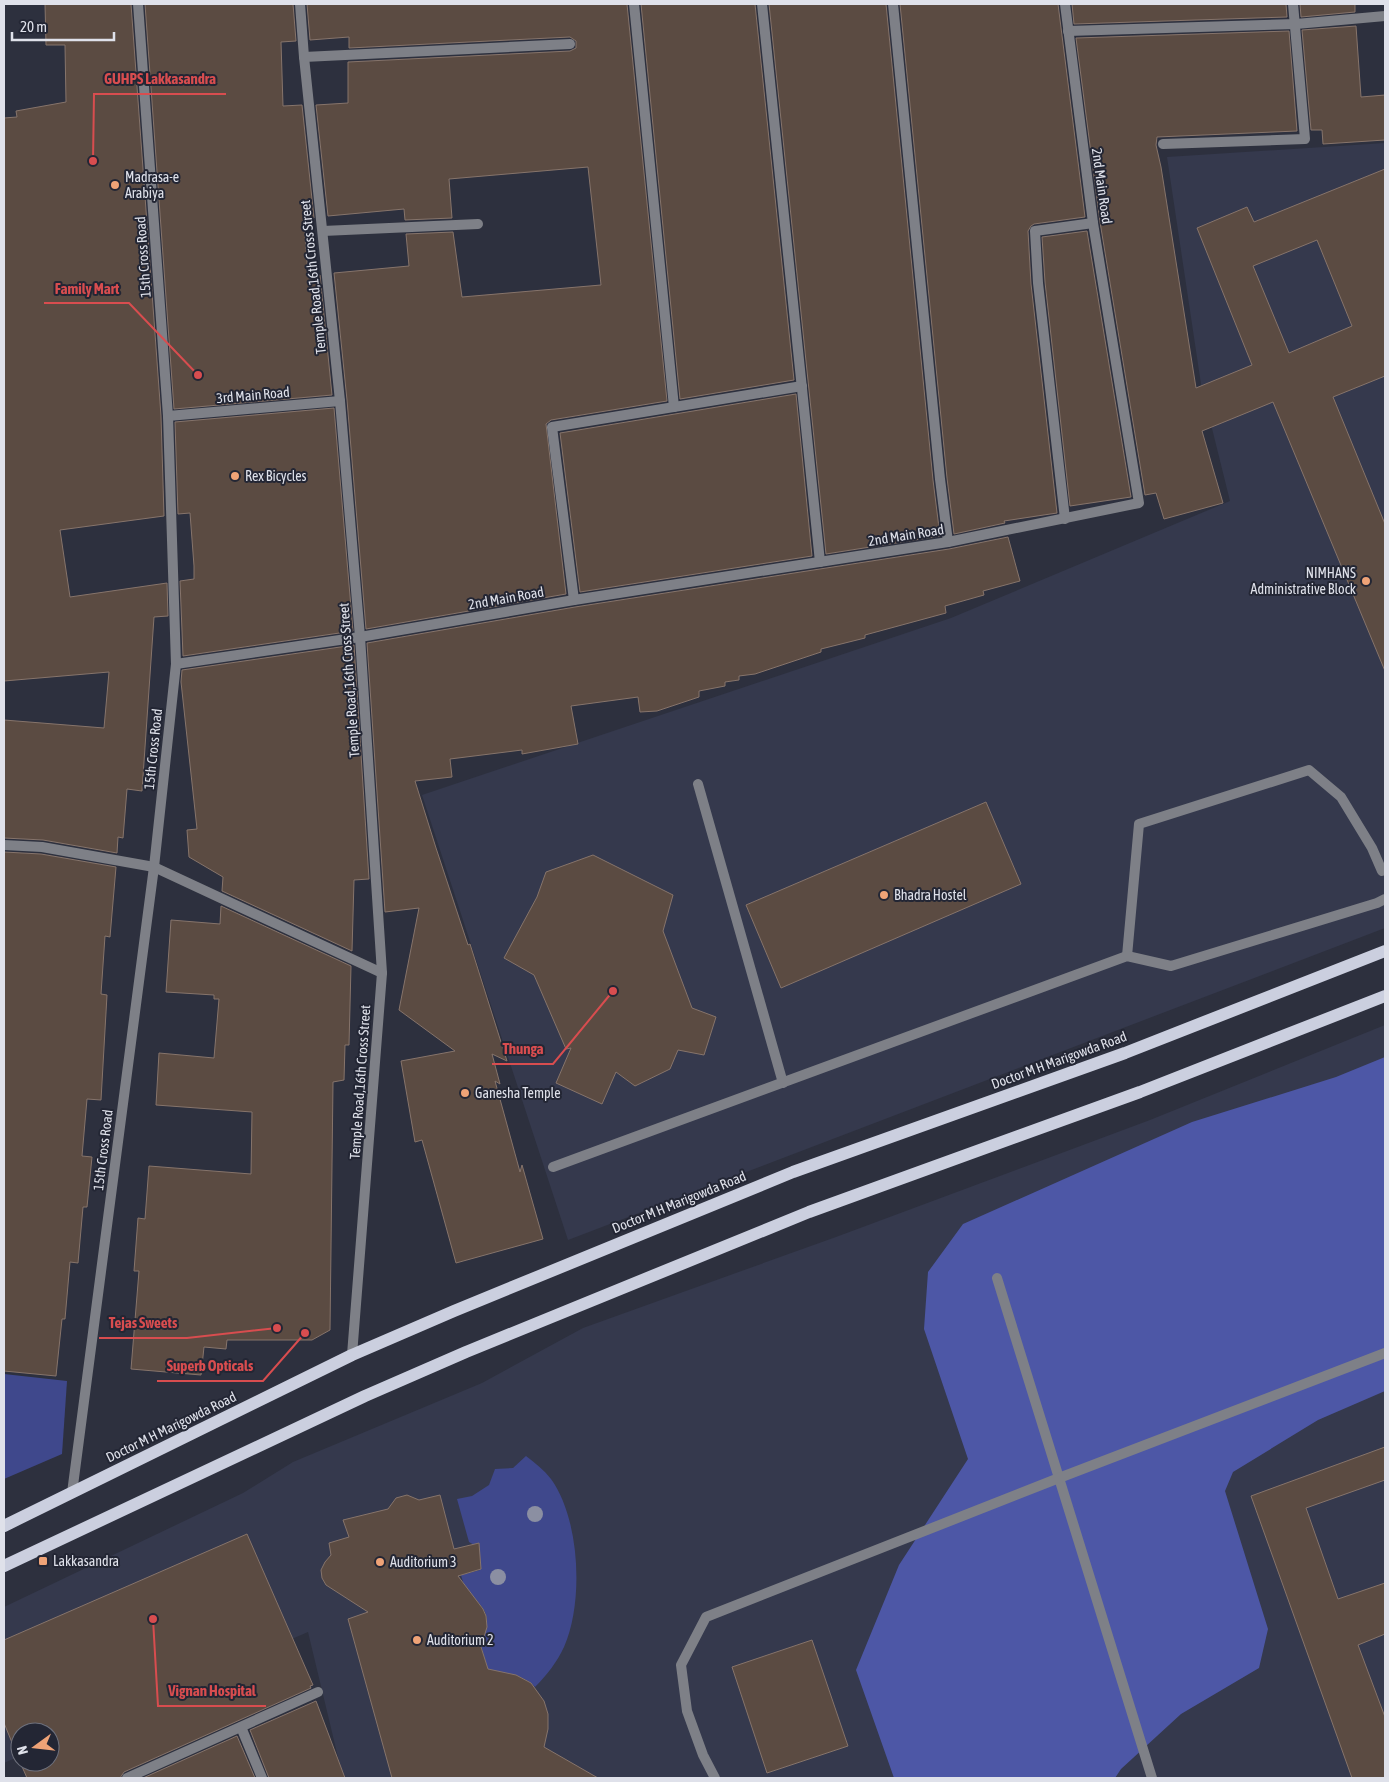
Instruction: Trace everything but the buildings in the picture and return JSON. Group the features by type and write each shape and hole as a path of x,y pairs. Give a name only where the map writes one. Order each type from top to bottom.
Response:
{"main road":[{"name":"Doctor M H Marigowda Road","path":"4,1526 352,1355 793,1172 1125,1053 1385,950"},
{"path":"4,1566 365,1396 466,1352 809,1212 1140,1092 1385,996"}],"street":[{"name":"15th Cross Road","path":"72,1493 154,867 176,664 168,416 138,4"},
{"name":"Temple Road,16th Cross Street","path":"300,4 340,400 360,636 382,973 352,1355"},
{"path":"634,4 674,407"},
{"path":"762,4 820,562"},
{"path":"893,4 940,480 948,542"},
{"name":"2nd Main Road","path":"176,664 948,542 1140,503 1093,223 1065,4"},
{"path":"1163,144 1305,139 1293,4"},
{"path":"1068,31 1296,24 1385,16"},
{"path":"304,57 570,44"},
{"path":"1065,519 1038,283 1035,231 1093,223"},
{"path":"323,232 478,224"},
{"path":"574,600 552,427 802,386"},
{"name":"3rd Main Road","path":"168,416 340,400"},
{"path":"1127,956 1139,824 1309,770 1341,797 1372,848 1382,870"},
{"path":"698,784 783,1083"},
{"path":"4,845 42,847 154,867 382,973"},
{"path":"553,1167 1127,956 1171,966 1385,899"},
{"path":"997,1278 1152,1778"},
{"path":"715,1778 703,1755 687,1712 681,1666 706,1618 1059,1478 1385,1353"},
{"path":"127,1778 318,1692"},
{"path":"241,1727 262,1778"}],"shaded area":[{"path":"1385,143 1385,928 568,1240 422,795 951,618 1230,501 1201,384 1167,157"},
{"path":"1385,1025 1385,1778 343,1778 308,1632 60,1739 60,1722 10,1722 10,1760 4,1763 4,1607 243,1493 293,1462 482,1383 583,1328 836,1237 1150,1120"},
{"path":"1385,1057 1385,1391 1318,1420 1233,1472 1225,1491 1268,1629 1259,1668 1181,1714 1121,1769 1115,1778 894,1778 856,1670 899,1565 968,1459 924,1329 928,1272 963,1224 1192,1122 1336,1077"},
{"path":"4,1374 67,1381 62,1454 4,1479"},
{"path":"526,1456 551,1479 561,1496 568,1516 576,1561 576,1585 570,1629 558,1658 535,1687 520,1677 489,1673 479,1639 485,1627 485,1613 479,1603 473,1598 468,1599 461,1575 480,1570 480,1557 476,1547 469,1542 457,1499 472,1496 489,1485 495,1469 513,1468"}],"place":[{"name":"GUHPS Lakkasandra","path":"93,161"},
{"name":"Madrasa-e Arabiya","path":"115,185"},
{"name":"Family Mart","path":"198,375"},
{"name":"Rex Bicycles","path":"235,476"},
{"name":"NIMHANS Administrative Block","path":"1366,581"},
{"name":"Bhadra Hostel","path":"884,895"},
{"name":"Thunga","path":"613,991"},
{"name":"Ganesha Temple","path":"465,1093"},
{"name":"Tejas Sweets","path":"277,1328"},
{"name":"Superb Opticals","path":"305,1333"},
{"name":"Lakkasandra","path":"43,1561"},
{"name":"Auditorium 3","path":"380,1562"},
{"name":"Vignan Hospital","path":"153,1619"},
{"name":"Auditorium 2","path":"417,1640"}]}
